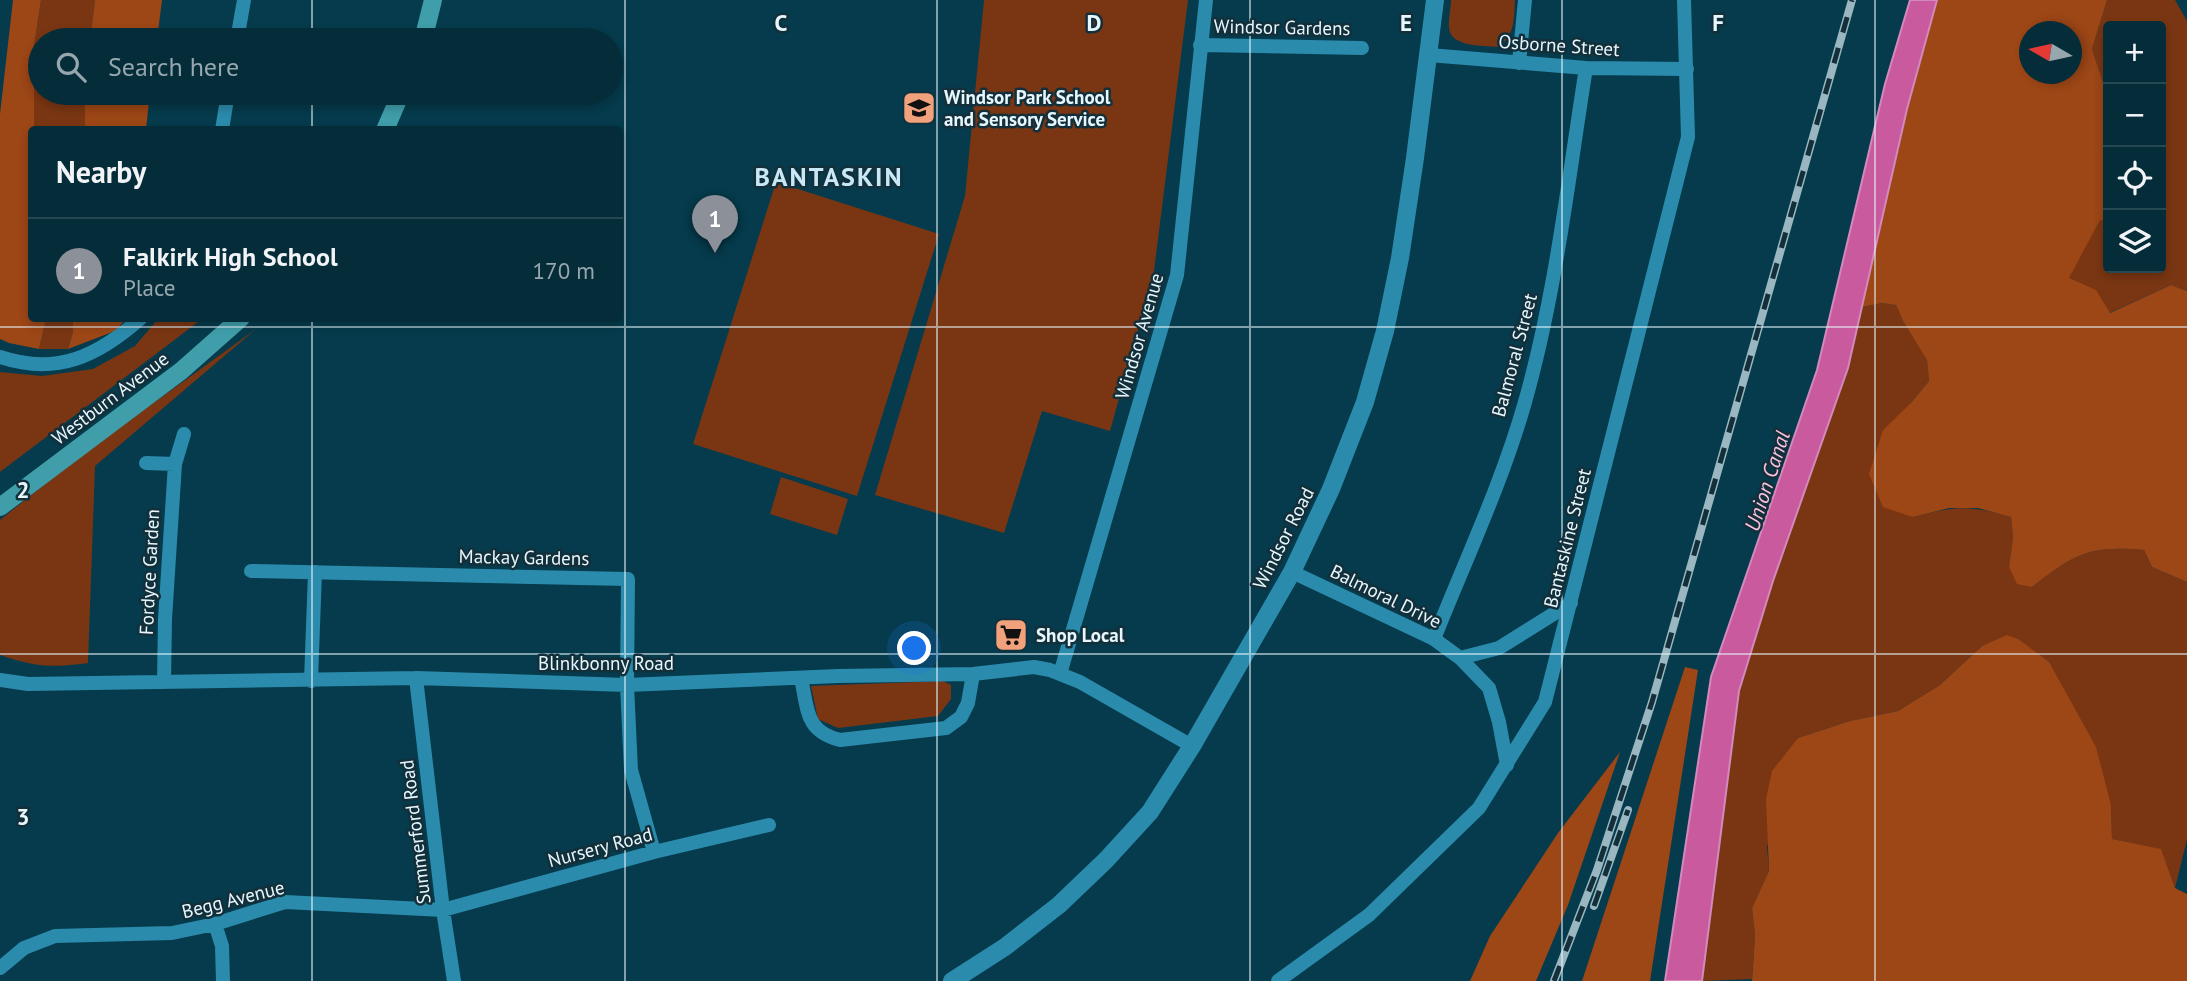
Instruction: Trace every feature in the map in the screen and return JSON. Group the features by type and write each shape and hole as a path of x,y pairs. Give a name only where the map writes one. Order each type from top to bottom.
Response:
{"main road":[{"path":"426,28 433,0"},
{"path":"387,126 396,105"},
{"name":"Westburn Avenue","path":"0,508 181,371 236,322"}],"street":[{"path":"239,28 244,0"},
{"name":"Windsor Avenue","path":"1060,674 1177,275 1206,0"},
{"name":"Windsor Road","path":"953,981 1005,947 1059,905 1106,860 1150,812 1192,746 1292,572 1331,489 1365,402 1385,331 1400,258 1435,0"},
{"path":"1519,62 1525,0"},
{"name":"Bantaskine Street","path":"1278,981 1369,915 1406,882 1479,808 1545,702 1688,136 1684,0"},
{"name":"Windsor Gardens","path":"1200,45 1362,48"},
{"name":"Osborne Street","path":"1429,55 1586,68 1687,69"},
{"name":"Balmoral Street","path":"1434,639 1489,504 1524,404 1548,309 1586,68"},
{"path":"223,126 226,105"},
{"path":"0,357 43,366 74,360 107,346 136,322"},
{"name":"Fordyce Garden","path":"164,682 165,619 175,464 184,435"},
{"path":"146,463 175,464"},
{"name":"Mackay Gardens","path":"251,571 628,579 627,685"},
{"path":"311,681 315,572"},
{"name":"Balmoral Drive","path":"1292,572 1434,639 1460,657 1489,688 1507,765"},
{"path":"1460,657 1499,648 1572,603"},
{"name":"Blinkbonny Road","path":"1,681 28,684 416,678 627,685 973,674 1034,667 1080,682 1192,746"},
{"path":"801,678 811,723 824,736 840,740 946,727 961,718 968,703 973,674"},
{"name":"Summerford Road","path":"416,678 454,981"},
{"path":"627,685 631,770 654,852"},
{"name":"Nursery Road","path":"443,910 654,852 769,825"},
{"name":"Begg Avenue","path":"0,968 24,948 55,936 172,933 215,924 285,902 443,910"},
{"path":"215,924 222,946 223,981"}],"shaded area":[{"path":"13,0 41,0 37,28 28,28 28,105 34,105 34,126 28,126 28,322 45,322 39,349 0,339 0,114"},
{"path":"41,0 95,0 92,28 37,28"},
{"path":"95,0 162,0 158,28 92,28"},
{"path":"984,0 1188,0 1154,271 1110,431 1042,411 1004,533 875,495 965,196"},
{"path":"1451,0 1515,0 1508,38 1498,47 1469,44 1456,39 1449,28"},
{"path":"1910,0 1937,0 1907,109 1848,368 1773,581 1739,691 1702,981 1665,981 1711,677 1817,370 1885,84"},
{"path":"1937,0 2107,0 2092,49 2103,82 2103,220 2100,220 2069,278 2096,290 2110,313 2171,285 2187,291 2187,582 2152,567 2144,550 2109,549 2072,559 2032,587 2017,584 2009,567 2013,537 2011,517 1978,508 1949,508 1913,517 1883,507 1869,474 1883,430 1929,381 1927,360 1896,305 1882,303 1862,307 1907,109"},
{"path":"2107,0 2175,0 2187,21 2187,291 2171,285 2109,313 2068,278 2100,219 2103,220 2103,273 2166,273 2166,21 2103,21 2103,82 2092,49"},
{"path":"34,105 85,105 85,126 34,126"},
{"path":"85,105 149,105 146,126 85,126"},
{"path":"776,182 939,234 857,496 693,444"},
{"path":"1882,303 1896,305 1927,359 1929,381 1911,403 1913,517 1962,508 2011,517 2013,537 2009,567 2032,587 2072,559 2109,549 2144,550 2152,567 2187,582 2187,839 2175,888 2161,850 2112,839 2111,805 1982,646 1940,685 1898,711 1850,721 1798,738 1767,847 1769,871 1752,908 1755,935 1752,979 1702,981 1739,691 1747,658 1847,368 1862,307"},
{"path":"45,322 73,322 68,349 39,349"},
{"path":"73,322 123,322 115,331 68,349"},
{"path":"155,322 198,322 0,472 0,372 42,376 93,369 135,346"},
{"path":"256,329 95,466 88,663 43,665 0,655 0,520 76,459"},
{"path":"781,477 848,499 837,535 770,514"},
{"path":"2007,635 2018,639 2049,662 2096,747 2111,805 2112,839 2161,849 2175,888 2187,894 2187,981 1752,981 1755,935 1752,908 1769,871 1766,799 1772,771 1798,738 1850,721 1898,711 1940,685 1982,646"},
{"path":"1685,667 1698,670 1650,981 1582,981"},
{"path":"943,681 951,685 951,699 938,716 838,728 818,719 811,686"},
{"path":"1620,752 1568,905 1536,981 1470,981 1490,936 1558,833"}],"railway":[{"path":"1554,981 1597,870 1652,702 1852,0"},
{"path":"1594,906 1628,810"}],"place":[{"name":"Windsor Park School and Sensory Service","path":"919,108"},
{"name":"Falkirk High School","path":"715,253"},
{"name":"Shop Local","path":"1011,635"}],"district":[{"name":"BANTASKIN","path":"829,176"}],"water label":[{"name":"Union Canal","path":"1767,481"}]}
